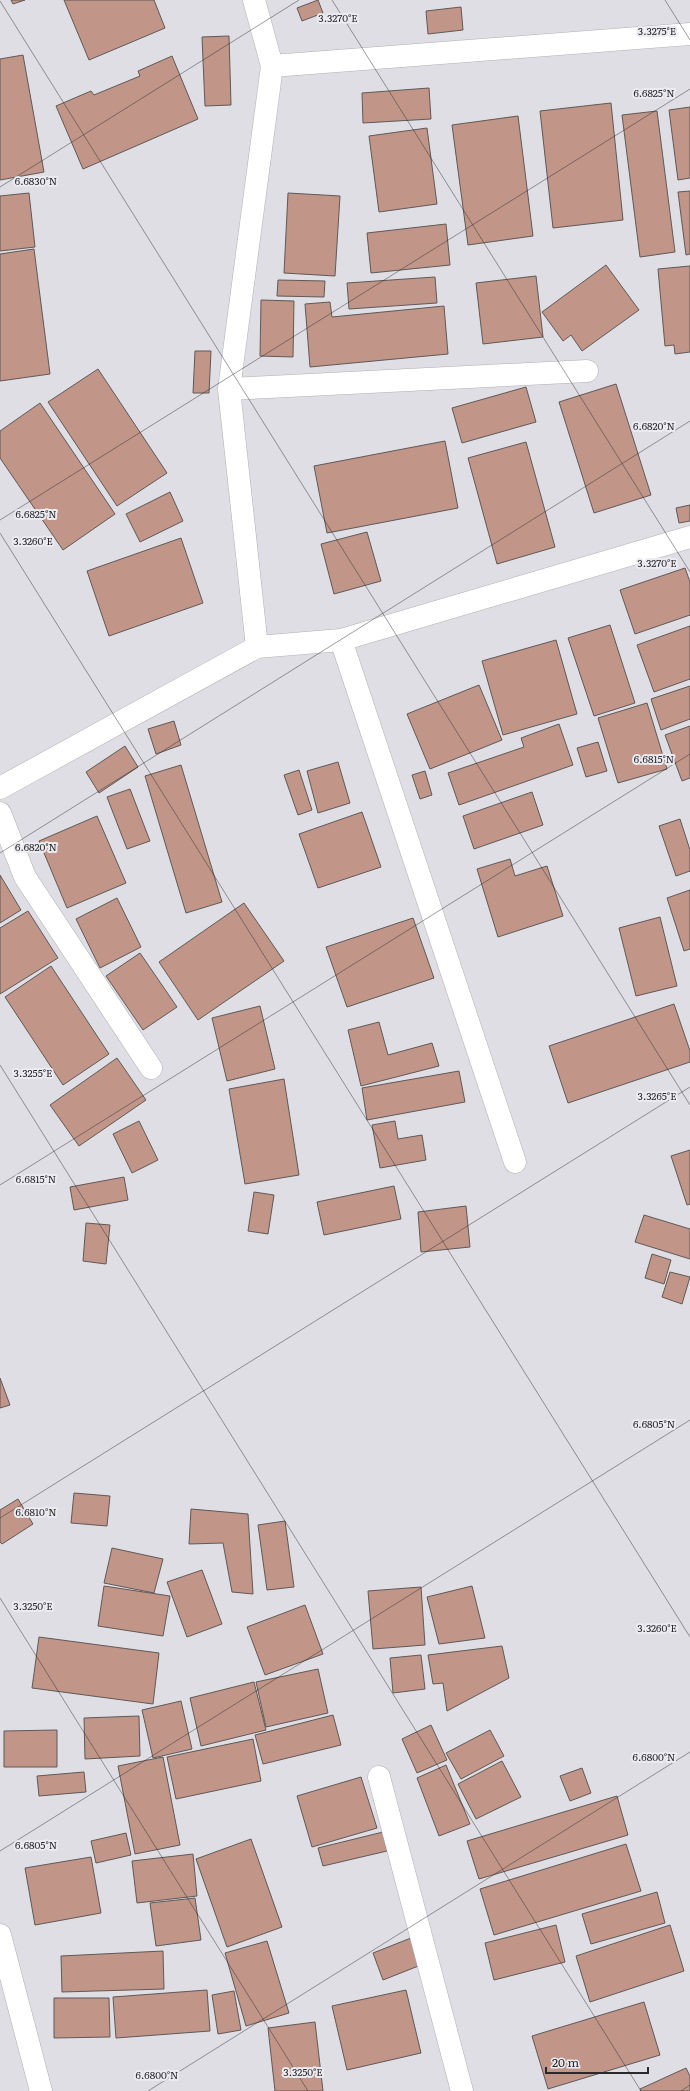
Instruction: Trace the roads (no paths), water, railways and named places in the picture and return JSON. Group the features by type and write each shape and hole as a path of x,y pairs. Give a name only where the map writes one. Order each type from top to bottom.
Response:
{"street":[{"path":"254,0 272,66 229,389 257,647"},
{"path":"272,66 690,34"},
{"path":"229,389 587,371"},
{"path":"0,788 257,647 341,640 690,537"},
{"path":"341,640 515,1162"},
{"path":"0,812 25,877 151,1068"},
{"path":"379,1777 462,2091"},
{"path":"0,1935 41,2091"}]}
